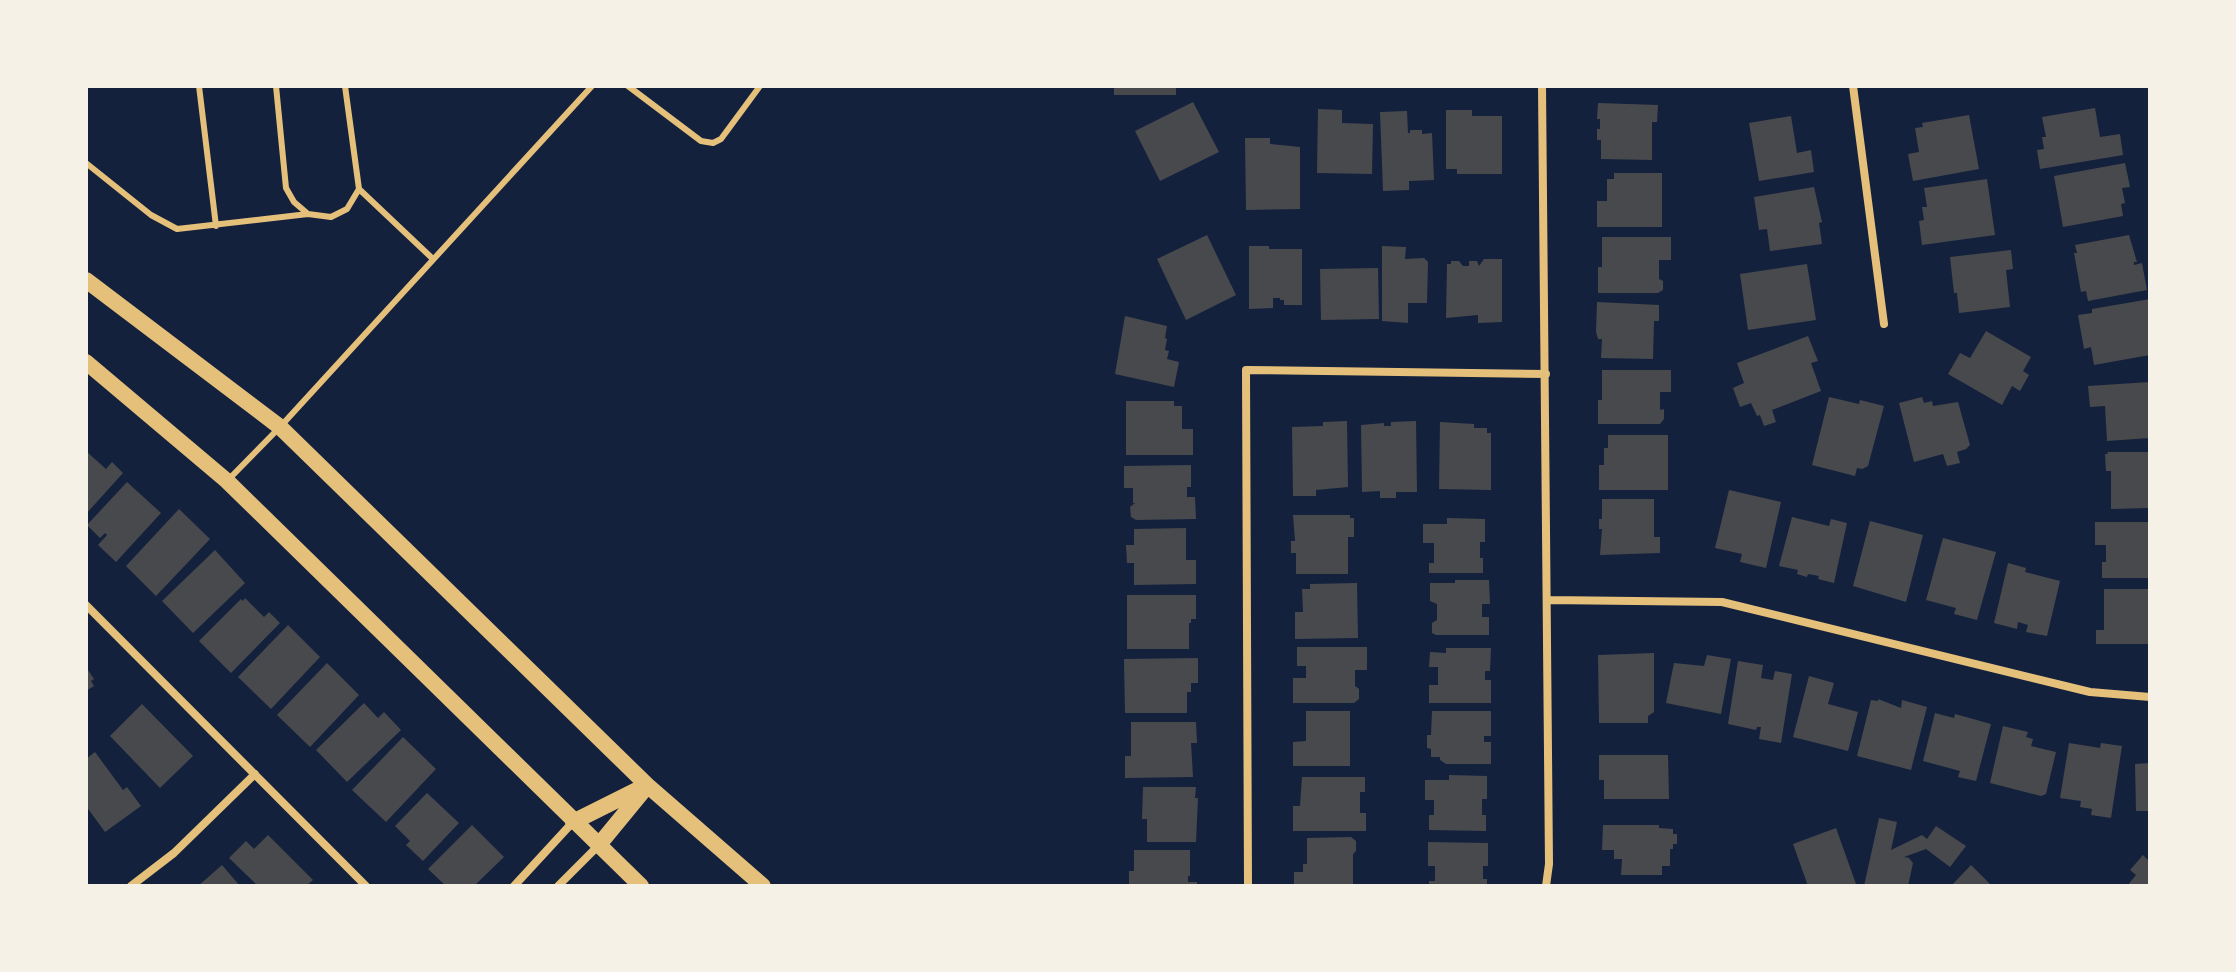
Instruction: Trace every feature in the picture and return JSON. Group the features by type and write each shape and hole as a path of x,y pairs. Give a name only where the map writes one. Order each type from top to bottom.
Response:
{"main road":[{"path":"86,280 280,427 647,785 763,886"},
{"path":"86,362 227,481 641,886"},
{"path":"573,822 647,785"},
{"path":"598,846 647,785"}],"street":[{"path":"1542,86 1548,600 1549,864 1546,886"},
{"path":"1853,86 1884,324"},
{"path":"1248,886 1246,370 1546,374"},
{"path":"1548,600 1722,602 2090,692 2150,697"},
{"path":"86,605 366,886"},
{"path":"131,886 174,853 255,774"},
{"path":"514,886 573,822"},
{"path":"558,886 598,846"}],"lane":[{"path":"199,86 216,226"},
{"path":"276,86 286,188 294,202 308,214"},
{"path":"86,163 151,215 177,229 308,214 331,217 347,209 359,189 345,86"},
{"path":"227,481 592,86"},
{"path":"628,86 701,141 713,143 721,139 760,86"},
{"path":"359,189 433,259"}],"building":[{"path":"1114,86 1176,86 1176,95 1114,95"},
{"path":"1193,102 1219,152 1160,181 1135,131"},
{"path":"1598,103 1658,105 1657,122 1652,122 1652,160 1601,159 1601,140 1597,140 1597,129 1600,129"},
{"path":"2095,108 2100,137 2120,134 2123,155 2040,169 2037,150 2044,149 2042,137 2046,137 2042,117"},
{"path":"1318,109 1342,110 1342,123 1373,124 1372,174 1317,173"},
{"path":"1446,110 1472,110 1472,116 1502,116 1502,174 1457,174 1457,169 1446,169"},
{"path":"1407,111 1408,133 1410,130 1422,130 1422,134 1432,133 1434,180 1409,181 1409,190 1383,191 1380,112"},
{"path":"1969,115 1979,169 1913,181 1908,154 1919,152 1915,128 1923,127 1922,123"},
{"path":"1791,116 1797,153 1811,150 1814,172 1759,181 1749,123"},
{"path":"1245,138 1270,138 1270,144 1300,147 1300,209 1246,210"},
{"path":"2125,163 2130,187 2122,188 2125,203 2121,204 2123,216 2063,227 2054,176"},
{"path":"1614,173 1662,173 1662,227 1597,227 1597,201 1607,201 1607,179 1614,179"},
{"path":"1987,179 1995,235 1922,245 1919,221 1924,220 1922,207 1927,207 1924,188"},
{"path":"1814,187 1822,222 1819,223 1822,244 1770,251 1767,229 1759,230 1754,197"},
{"path":"1207,235 1236,295 1186,320 1157,259"},
{"path":"2129,235 2137,262 2134,265 2142,263 2147,290 2088,301 2086,291 2081,292 2075,245"},
{"path":"1602,237 1671,237 1671,260 1659,260 1659,279 1663,281 1663,290 1658,293 1598,293"},
{"path":"1249,246 1302,249 1302,305 1284,305 1284,300 1273,298 1273,308 1249,309"},
{"path":"1382,246 1406,247 1405,259 1424,258 1428,262 1427,303 1408,303 1408,323 1382,321"},
{"path":"2011,250 2013,269 2006,270 2010,307 1959,313 1950,257"},
{"path":"1484,259 1502,259 1502,322 1478,323 1478,315 1446,318 1447,264 1459,261 1463,266 1469,266 1469,261 1477,261 1479,266"},
{"path":"1807,264 1816,320 1748,330 1740,274"},
{"path":"1378,268 1379,319 1321,320 1320,269"},
{"path":"2150,299 2150,355 2094,365 2091,347 2084,349 2078,315 2092,313 2092,309"},
{"path":"1597,302 1659,305 1659,321 1654,321 1653,359 1601,358 1602,339 1598,339 1596,332"},
{"path":"1125,316 1167,326 1167,359 1179,362 1174,387 1115,374"},
{"path":"1986,331 2031,357 2023,371 2029,375 2020,391 2012,386 2002,405 1948,374 1960,353 1970,358"},
{"path":"1808,336 1818,361 1811,363 1821,391 1772,410 1776,422 1764,426 1751,403 1740,407 1733,388 1744,383 1737,363"},
{"path":"1602,370 1671,370 1671,392 1660,392 1660,410 1664,409 1664,419 1660,424 1598,424"},
{"path":"2150,382 2150,438 2107,441 2105,406 2090,407 2088,386"},
{"path":"1829,397 1884,406 1868,466 1857,468 1855,476 1812,465"},
{"path":"1922,397 1924,403 1932,401 1933,406 1958,402 1970,445 1957,452 1960,463 1947,466 1943,454 1914,462 1899,403"},
{"path":"1126,401 1174,401 1174,406 1182,406 1182,429 1193,429 1193,455 1126,455"},
{"path":"1347,421 1348,487 1316,490 1316,496 1293,496 1292,427"},
{"path":"1416,421 1417,492 1396,492 1396,498 1380,498 1380,491 1362,492 1361,425 1384,423 1384,426 1391,426 1391,422"},
{"path":"1440,422 1474,424 1474,428 1487,428 1487,433 1491,433 1491,490 1439,489"},
{"path":"1608,435 1668,435 1668,490 1599,490 1599,465 1604,465"},
{"path":"86,451 106,469 112,462 123,473 86,514"},
{"path":"2107,452 2150,452 2150,508 2111,509 2111,471 2106,471"},
{"path":"1191,465 1191,487 1187,487 1187,497 1195,497 1196,519 1136,520 1131,517 1130,507 1135,503 1133,488 1124,488 1124,466"},
{"path":"127,482 161,513 116,562 98,545 107,535 105,533 100,538 87,525"},
{"path":"1729,490 1781,502 1766,568 1740,562 1742,554 1715,548"},
{"path":"1602,499 1654,499 1654,537 1660,537 1660,553 1600,555"},
{"path":"179,509 210,539 156,596 126,566"},
{"path":"1293,515 1350,515 1354,518 1354,537 1348,537 1348,574 1296,574 1296,553 1291,553 1291,541 1295,541"},
{"path":"1792,517 1829,526 1831,519 1847,523 1834,583 1779,566"},
{"path":"1447,518 1485,519 1485,542 1480,542 1483,573 1429,573 1429,563 1434,563 1434,543 1423,543 1423,524 1447,524"},
{"path":"1870,521 1923,535 1906,602 1853,586"},
{"path":"2095,522 2150,522 2150,578 2102,578 2106,545 2095,545"},
{"path":"1186,528 1186,560 1196,560 1196,584 1134,585 1134,563 1127,563 1126,545 1134,545 1134,529"},
{"path":"1943,538 1996,552 1977,620 1954,614 1956,608 1926,600"},
{"path":"215,550 245,583 193,633 162,601"},
{"path":"2008,563 2026,568 2025,572 2060,581 2047,636 2026,632 2028,625 2018,622 2017,629 1994,623"},
{"path":"1455,580 1489,580 1490,604 1482,604 1482,617 1489,617 1489,635 1432,633 1432,623 1437,620 1437,604 1430,601 1430,583 1455,583"},
{"path":"1357,583 1358,638 1295,639 1295,612 1303,612 1302,589 1310,589 1310,584"},
{"path":"2104,589 2150,589 2150,644 2096,644 2096,630 2104,630"},
{"path":"1127,595 1196,595 1196,619 1191,619 1189,623 1189,649 1127,649"},
{"path":"245,598 264,617 269,612 280,623 231,673 199,641"},
{"path":"288,625 320,657 271,709 238,677"},
{"path":"1297,647 1367,647 1367,670 1355,670 1359,699 1354,703 1293,703 1293,678 1306,678 1306,666 1297,666"},
{"path":"1446,648 1491,648 1490,671 1485,671 1485,680 1491,680 1491,703 1429,703 1429,685 1438,685 1438,667 1429,667 1430,652 1446,653"},
{"path":"1654,653 1654,712 1648,716 1648,723 1599,723 1598,655"},
{"path":"1707,655 1731,659 1721,714 1666,703 1674,663 1704,666"},
{"path":"1198,658 1198,683 1191,683 1191,692 1187,692 1187,713 1125,713 1124,659"},
{"path":"1738,661 1763,665 1761,678 1773,680 1775,671 1792,674 1781,743 1759,739 1761,727 1756,730 1728,724"},
{"path":"327,663 359,695 310,747 277,715"},
{"path":"86,667 94,679 91,681 94,686 86,691"},
{"path":"1809,676 1834,683 1828,704 1858,712 1848,751 1793,737"},
{"path":"1878,699 1901,708 1902,700 1927,707 1911,770 1857,756 1871,700"},
{"path":"364,703 378,718 384,712 401,730 347,782 316,750"},
{"path":"142,704 193,756 160,788 110,736"},
{"path":"1306,711 1350,711 1350,766 1293,766 1293,742 1306,741"},
{"path":"1432,711 1491,711 1491,736 1484,736 1484,742 1491,742 1491,764 1446,764 1440,757 1431,757 1427,735 1431,735"},
{"path":"1935,713 1954,718 1955,714 1991,724 1976,781 1958,777 1960,771 1923,761"},
{"path":"1131,722 1196,722 1197,743 1191,743 1193,777 1125,778 1125,756 1131,756"},
{"path":"2003,726 2028,732 2026,737 2033,739 2031,746 2056,752 2046,794 2041,796 1990,783"},
{"path":"403,737 436,769 386,822 352,790"},
{"path":"2069,743 2100,748 2101,743 2122,746 2111,818 2091,815 2092,809 2080,807 2081,801 2060,798"},
{"path":"95,752 123,790 127,787 141,806 105,832 86,806 86,759"},
{"path":"1599,755 1668,755 1669,799 1604,799 1604,780 1599,780"},
{"path":"2150,763 2150,811 2136,811 2135,764"},
{"path":"1449,775 1487,776 1487,799 1482,799 1486,831 1429,830 1429,815 1434,815 1434,800 1425,800 1425,780 1449,780"},
{"path":"1302,777 1365,777 1365,792 1360,792 1360,813 1366,813 1366,831 1293,831 1293,806 1300,806"},
{"path":"1143,787 1196,787 1196,842 1147,842 1147,819 1142,819"},
{"path":"427,793 459,823 423,861 406,845 410,841 395,826"},
{"path":"1879,818 1897,822 1891,850 1922,835 1927,839 1936,826 1966,846 1950,867 1926,849 1904,857 1913,863 1908,886 1864,886"},
{"path":"472,825 504,857 474,886 446,886 428,869"},
{"path":"1603,825 1659,825 1659,828 1673,829 1673,834 1677,834 1677,844 1670,849 1670,866 1662,866 1662,875 1621,875 1622,859 1614,859 1614,850 1602,850"},
{"path":"1836,828 1856,884 1808,886 1793,844"},
{"path":"268,835 313,880 306,886 258,886 229,858 246,841 254,849"},
{"path":"1351,837 1356,841 1353,886 1294,886 1294,872 1303,872 1303,864 1307,864 1307,838"},
{"path":"1428,842 1488,843 1488,866 1483,866 1483,879 1487,879 1487,886 1429,886 1429,881 1435,881 1435,866 1428,866"},
{"path":"1134,850 1190,850 1188,882 1197,882 1197,886 1129,886 1129,871 1134,871"},
{"path":"2143,855 2150,862 2150,886 2127,886 2136,875 2130,870"},
{"path":"222,865 240,886 198,886"},
{"path":"1971,865 1992,886 1951,886"}]}
